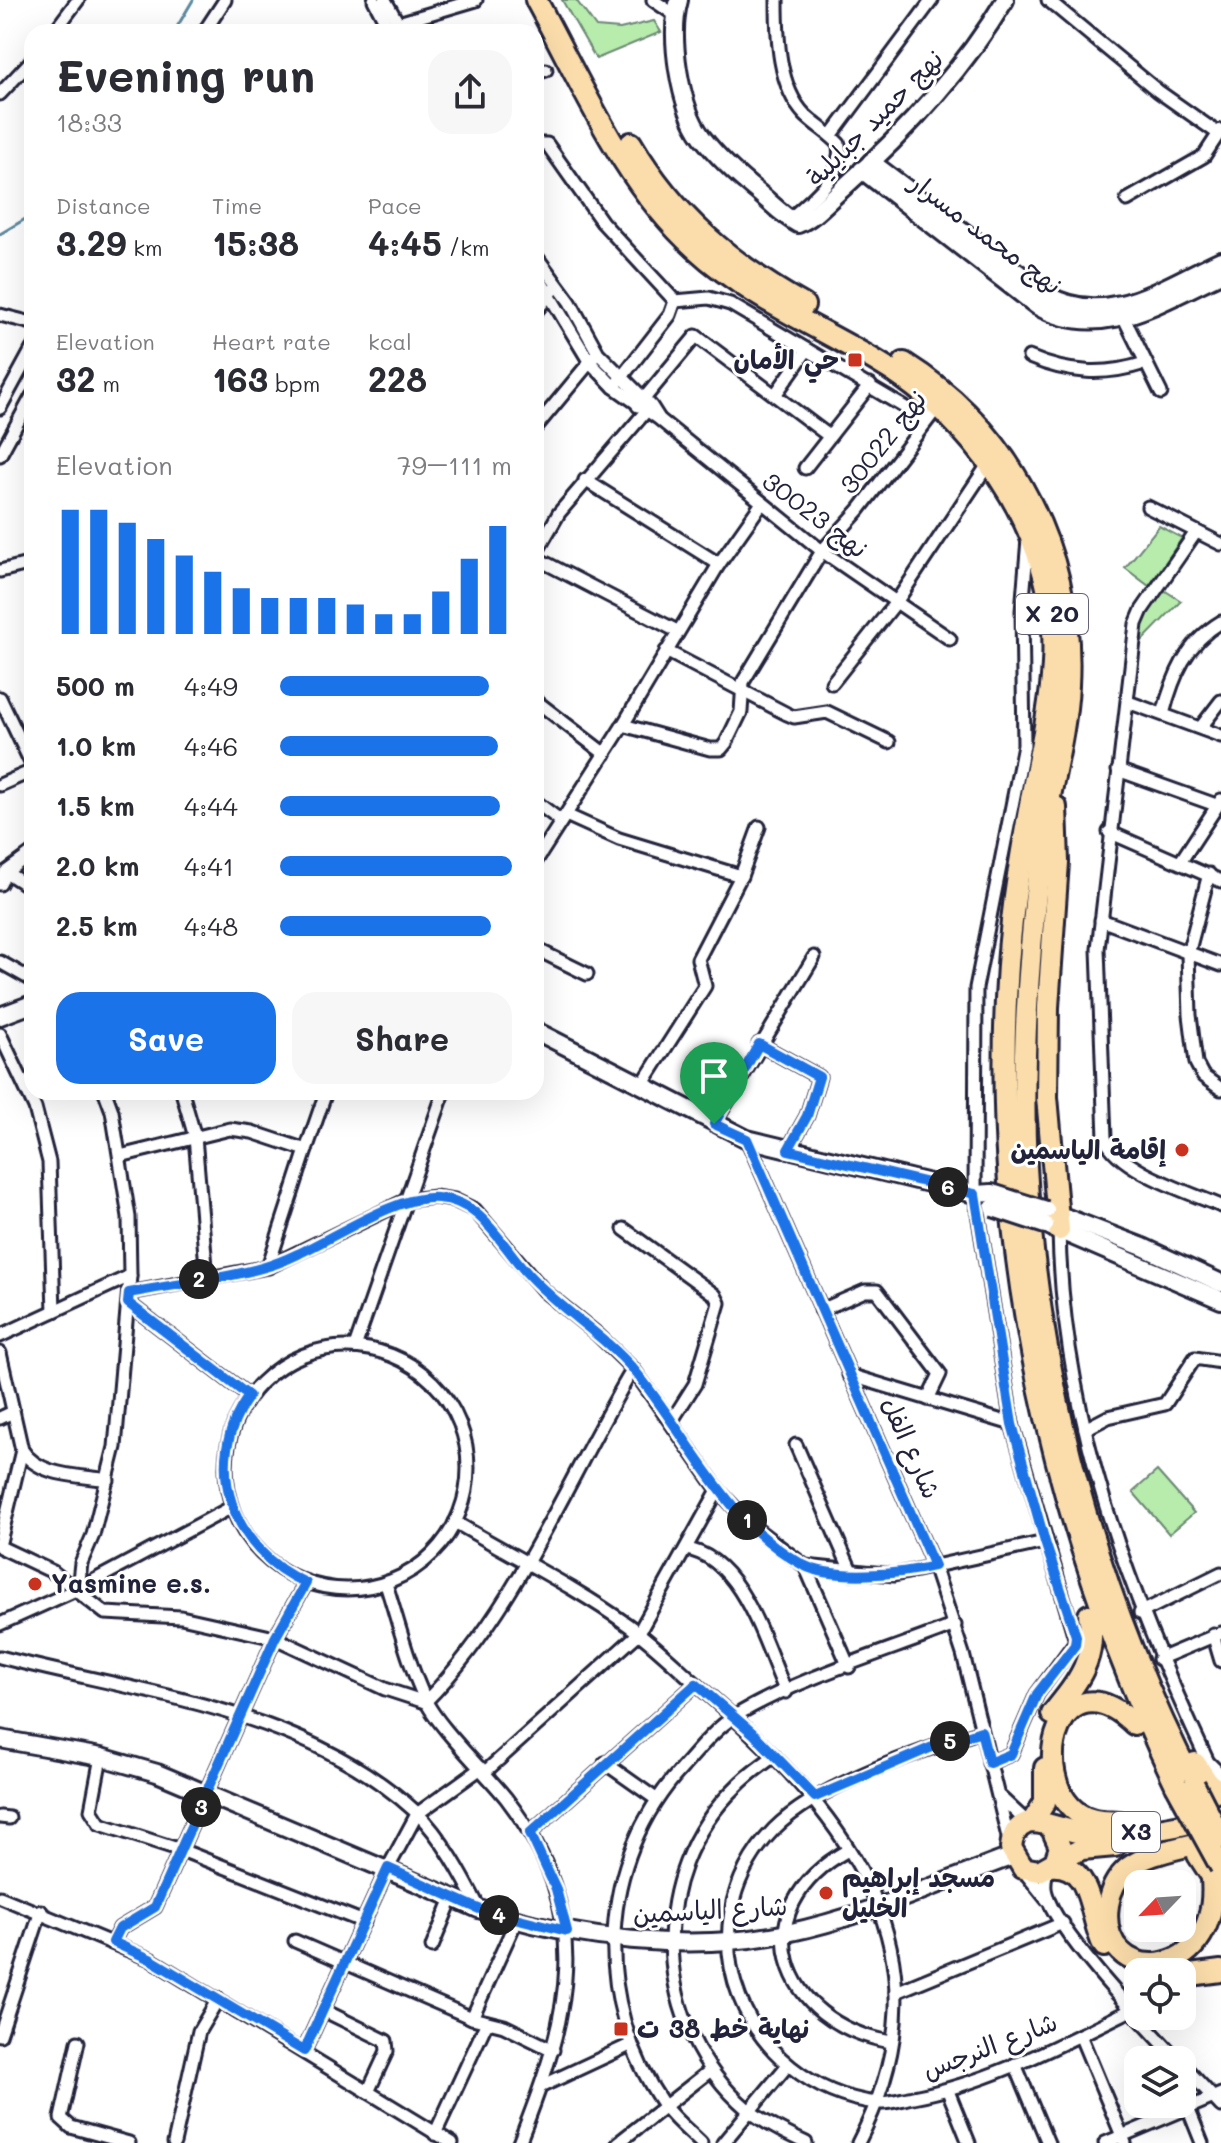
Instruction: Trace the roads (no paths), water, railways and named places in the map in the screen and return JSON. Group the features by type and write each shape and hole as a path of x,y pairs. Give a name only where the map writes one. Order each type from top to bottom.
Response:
{"highway":[{"name":"X 20","path":"536,0 642,187 693,246 749,291 891,370 936,408 989,463 1029,533 1049,594 1054,683 1022,851 1008,966 1006,1164 1024,1317 1048,1435 1073,1524 1141,1712 1179,1787 1218,1879"},
{"name":"X 20","path":"552,0 639,157 702,235 756,278 910,367 936,408 982,431 1019,481 1043,526 1058,570 1067,623 1068,685 1064,730 1040,853 1030,956 1026,1164 1039,1307 1081,1500 1113,1595 1170,1738 1179,1787 1221,1836"},
{"path":"1052,782 1058,862 1048,1007 1047,1097 1052,1220"},
{"path":"1055,1390 1071,1420 1108,1549 1161,1685 1201,1774 1221,1792"},
{"path":"1073,1524 1073,1561 1089,1615 1134,1724"},
{"path":"1037,1824 1047,1792 1045,1731 1089,1661 1092,1646 1089,1615"},
{"path":"1175,1827 1086,1818 1070,1806 1060,1789 1053,1739 1061,1719 1069,1711 1088,1703 1101,1705 1125,1715 1134,1724 1179,1787 1198,1855 1218,1879 1214,1927 1204,1944 1190,1957 1172,1964 1150,1965 1138,1961 1118,1945 1108,1922 1107,1909 1114,1887 1127,1869 1221,1836"},
{"name":"X3","path":"1037,1824 1113,1834 1175,1827 1221,1816"},
{"path":"1037,1824 1015,1833 1014,1855 1031,1870 1051,1865 1068,1867 1079,1874 1107,1949 1124,1962"},
{"path":"1037,1824 1059,1840 1051,1865"},
{"name":"X3","path":"1051,1865 1090,1847 1221,1836"},
{"path":"1196,1974 1221,1971"}],"street":[{"path":"60,24 78,0"},
{"path":"209,24 225,0"},
{"path":"374,0 391,24"},
{"path":"385,0 393,24"},
{"path":"406,24 476,0"},
{"path":"653,0 677,8 675,51 700,135 735,174 794,221 837,171 839,144 805,115 790,92 780,54 777,0"},
{"path":"831,136 932,0"},
{"name":"نهج حميد جبايلية","path":"794,221 866,166 968,59 1005,0"},
{"path":"1048,0 1158,91 1220,132 1204,156 1127,200"},
{"path":"0,94 24,68"},
{"path":"544,144 547,144 602,222 675,301 720,299 870,385 936,408"},
{"name":"نهج محمد مسرار","path":"866,166 1046,294 1071,307 1113,308 1221,260"},
{"name":"نهج محمد مسرار","path":"866,166 1050,313 1079,322 1124,318 1221,274"},
{"name":"نهج 30023","path":"544,271 594,357 618,383 822,551 950,639"},
{"name":"نهج 30023","path":"544,280 554,289"},
{"path":"544,301 554,289"},
{"path":"618,383 670,315 675,301"},
{"path":"0,315 24,321"},
{"path":"1124,318 1161,393"},
{"path":"544,540 559,513 696,336 829,436"},
{"path":"775,395 807,350"},
{"path":"544,417 594,357"},
{"path":"1029,357 1058,368 1088,372 1145,363"},
{"path":"1,403 24,363"},
{"path":"805,468 870,385"},
{"name":"نهج 30022","path":"623,725 715,750 726,743 738,721 740,693 766,641 822,551 859,510 936,408"},
{"path":"0,455 24,411"},
{"path":"832,683 897,601 989,463"},
{"path":"585,480 719,564"},
{"path":"544,849 623,725 719,564 762,503"},
{"path":"1148,507 1221,544"},
{"path":"1196,532 1138,618 1109,832 1101,920 1099,1041 1105,1138 1109,1147 1134,1167 1221,1206"},
{"path":"989,1763 1011,1754 1037,1694 1075,1645 1074,1626 1045,1542 1012,1424 987,1198 976,988 1024,745 1022,611 1029,533"},
{"path":"544,559 677,631"},
{"path":"0,571 24,565"},
{"path":"1163,714 1170,688 1188,652 1221,622"},
{"path":"666,651 740,693 794,717 827,712 889,742"},
{"path":"0,698 24,750"},
{"path":"1201,727 1221,701"},
{"path":"1128,702 1221,736"},
{"path":"544,707 605,754"},
{"path":"1118,770 1218,802 1181,861"},
{"path":"0,785 24,772"},
{"path":"544,807 564,818 619,839 741,876"},
{"path":"1209,816 1221,824"},
{"path":"642,1085 705,986 698,959 741,876 759,827"},
{"path":"1109,832 1221,881"},
{"path":"0,884 6,872 24,859"},
{"path":"6,872 24,884"},
{"path":"1209,874 1188,954 1196,1063 1203,1076 1221,1089"},
{"path":"1101,920 1221,965"},
{"path":"544,953 587,974"},
{"path":"714,1124 759,1044 814,957"},
{"path":"0,962 24,976"},
{"path":"0,1016 24,1007"},
{"path":"0,1034 24,1085"},
{"path":"544,1035 747,1139 987,1198 1221,1283"},
{"path":"759,1044 819,1077 807,1116 788,1150"},
{"path":"31,1100 49,1162 54,1311"},
{"path":"78,1589 81,1563 93,1535 108,1480 120,1411 130,1276 129,1217 120,1156 107,1100"},
{"path":"184,1100 195,1137 207,1278"},
{"path":"268,1267 323,1100"},
{"path":"355,1347 441,1100"},
{"path":"120,1156 236,1129 306,1150"},
{"name":"شارع الفل","path":"747,1139 934,1566 955,1625 1014,1855"},
{"path":"128,1298 207,1278 268,1267 407,1200 435,1197 454,1200 475,1210 544,1291 597,1334 633,1369 718,1490 750,1524 805,1566 894,1575 1045,1542"},
{"path":"1052,1220 1221,1300"},
{"path":"1052,1220 1063,1311 1085,1429 1140,1613 1208,1762 1221,1775"},
{"path":"624,1229 715,1295 719,1303 695,1384 671,1422"},
{"path":"0,1336 130,1276"},
{"path":"821,1310 865,1291 877,1291 940,1374 928,1399"},
{"path":"128,1298 249,1396"},
{"path":"355,1347 388,1354 412,1366 433,1383 450,1405 461,1429 467,1456 465,1497 441,1545 421,1564 386,1584 346,1590 306,1583 281,1571 260,1553 244,1532 232,1507 226,1481 226,1454 233,1427 249,1396 272,1373 295,1358 321,1350 355,1347"},
{"path":"0,1353 22,1450 30,1462 42,1469 108,1480"},
{"path":"1085,1429 1108,1417 1165,1404 1195,1358 1221,1362"},
{"path":"425,1702 468,1654 525,1563 633,1369"},
{"path":"849,1375 1012,1424"},
{"path":"0,1418 13,1412"},
{"path":"796,1445 852,1573"},
{"path":"22,1450 0,1544 78,1589 89,1603 105,1613 181,1617 275,1638 385,1689 425,1702"},
{"path":"304,2051 388,1868 417,1814 483,1770 638,1634 718,1490"},
{"path":"2,1620 78,1589 232,1507"},
{"path":"455,1522 638,1634 734,1717 815,1797 880,1904 893,1955 896,1992 891,2042 879,2103 858,2143"},
{"path":"686,1549 708,1556 728,1572 786,1692"},
{"path":"805,1566 849,1667"},
{"path":"1140,1613 1221,1573"},
{"path":"113,1942 120,1928 155,1907 209,1792 275,1638 306,1583"},
{"path":"386,1584 425,1702 483,1770 530,1833 556,1889 567,1931 565,1988 553,2050 519,2143"},
{"path":"701,2143 664,2106 630,2045 615,1989 613,1938 624,1870 656,1799 685,1764 734,1717 786,1692 955,1625"},
{"path":"1159,1659 1217,1634 1221,1661"},
{"path":"0,1657 243,1715 360,1771 417,1814 456,1867 479,1909"},
{"path":"530,1833 696,1684"},
{"name":"شارع النرجس","path":"981,1731 930,1748 815,1797 785,1819 757,1852 736,1896 727,1938 732,1978 743,2009 754,2028 787,2066 835,2091 879,2103 948,2091 1124,2013"},
{"name":"شارع الياسمين","path":"0,1739 101,1757 209,1792 479,1909 516,1921 613,1938 670,1942 783,1934 880,1904 1014,1855"},
{"path":"774,1756 734,1788 708,1820 680,1879 673,1905 670,1942 678,2004 711,2070 749,2111 806,2143"},
{"path":"101,1757 92,1817 100,1824 181,1850 364,1922"},
{"path":"605,1763 656,1799"},
{"path":"996,1789 1010,1809 1037,1824"},
{"path":"848,1850 825,1863 808,1880 791,1907 783,1934 793,1975 810,2003 826,2018 859,2037 891,2042"},
{"path":"1014,1855 1124,2001"},
{"path":"1050,1904 1044,1885 1051,1865"},
{"path":"0,1897 41,1911 150,1959 452,2143"},
{"path":"432,1947 452,1898"},
{"path":"1,2027 41,1911"},
{"path":"472,2018 516,1921"},
{"path":"896,1992 1063,1923"},
{"path":"295,1941 346,1960 472,2018 504,2026 553,2050"},
{"path":"174,2143 199,2031 218,1999"},
{"path":"323,2010 386,2041 387,2051 368,2092"},
{"path":"435,2134 487,2022"},
{"path":"1150,2030 1165,2046"},
{"path":"1080,2035 1124,2139"},
{"path":"78,2042 61,2118 71,2127 129,2143"},
{"path":"542,2086 630,2045"},
{"path":"1015,2064 1048,2143"},
{"path":"723,2143 787,2066"},
{"path":"618,2143 711,2070"},
{"path":"1196,2078 1218,2099 1196,2106"},
{"path":"948,2091 967,2143"},
{"path":"1105,2143 1124,2139 1167,2118"},
{"path":"1192,2118 1202,2143"}],"waterway":[{"path":"179,24 193,0"},
{"path":"0,234 24,220"}],"place":[{"name":"حي الأمان","path":"855,360"},
{"name":"إقامة الياسمين","path":"1182,1150"},
{"name":"Yasmine e.s.","path":"35,1584"},
{"name":"مسجد إبراهيم الخليل","path":"826,1893"},
{"name":"نهاية خط 38 ت","path":"621,2029"}]}
